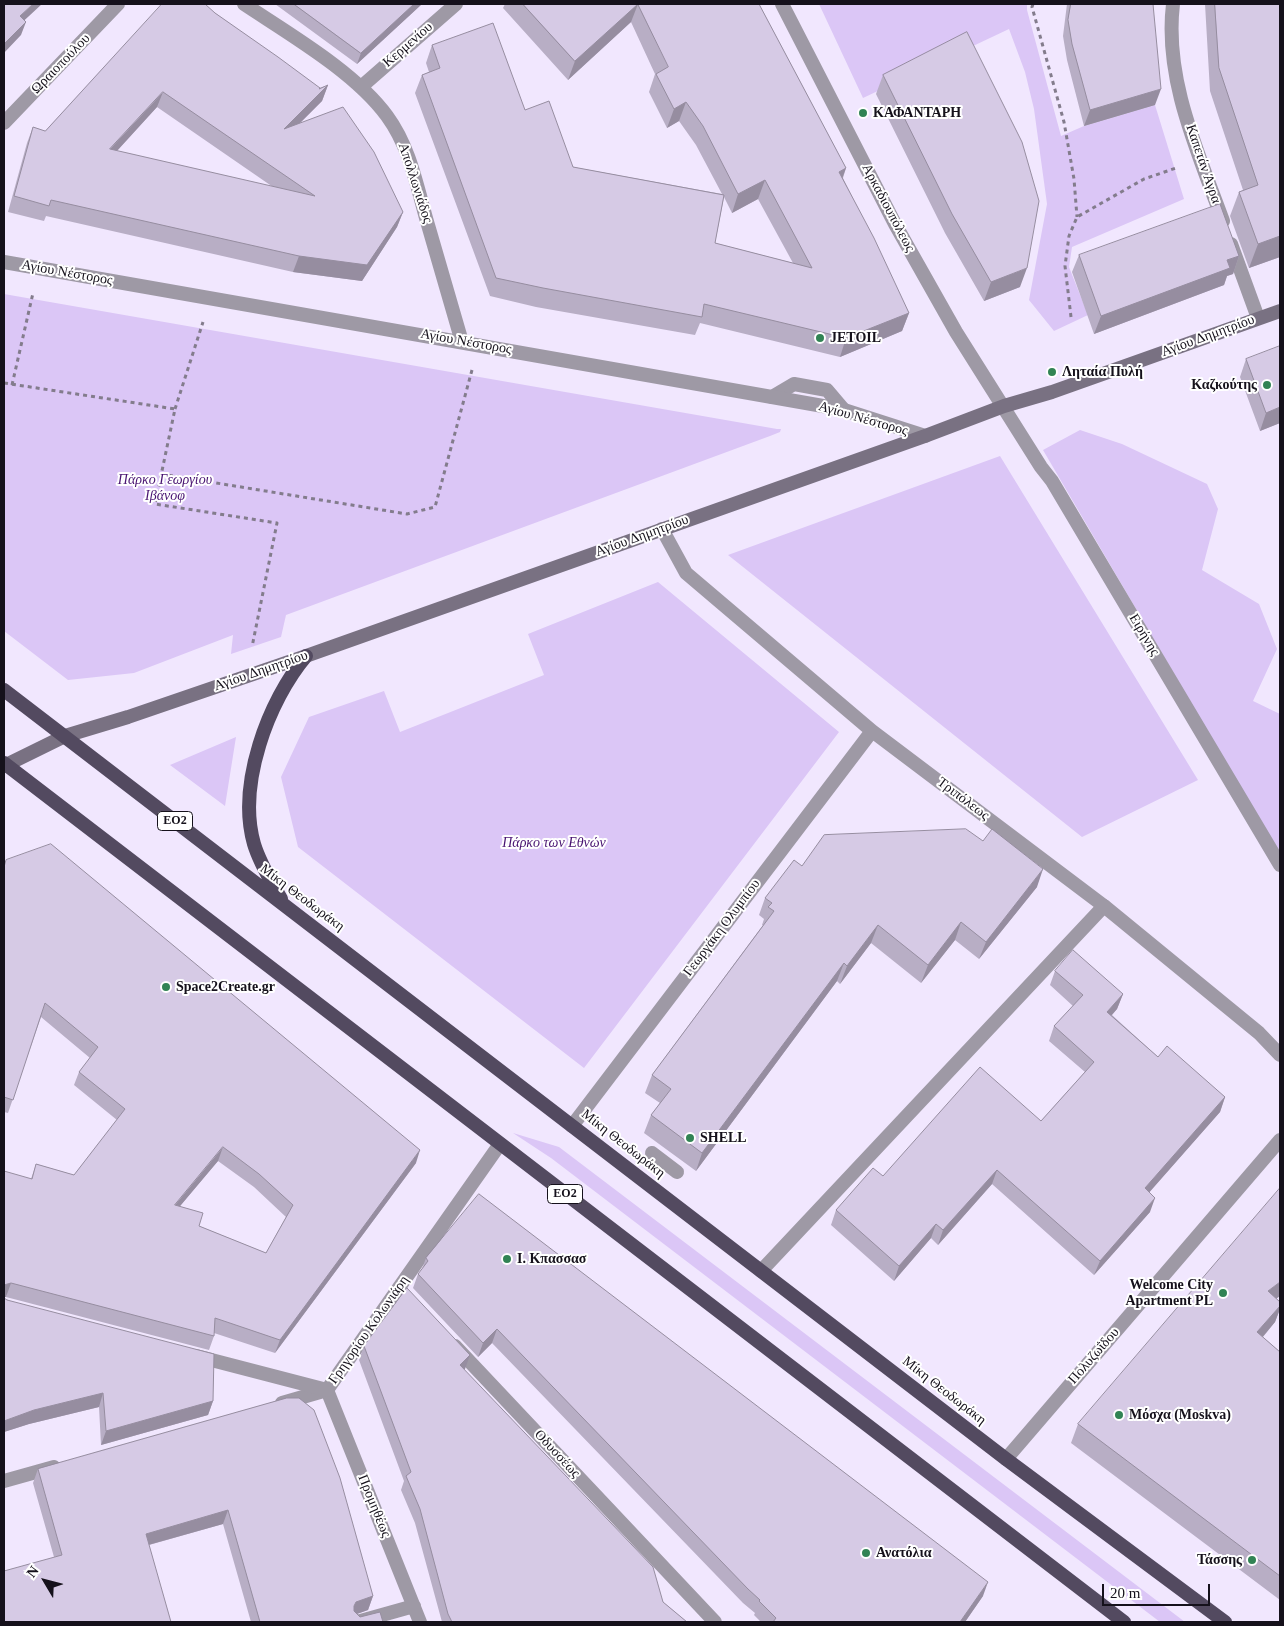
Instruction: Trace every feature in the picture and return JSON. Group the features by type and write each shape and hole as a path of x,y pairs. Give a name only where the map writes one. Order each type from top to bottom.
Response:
{"highway":[{"path":"285,906 263,867 254,844 250,823 251,787 253,769 268,722 288,681 306,656"},
{"name":"Μίκη Θεοδωράκη","path":"4,690 1006,1459 1225,1622"},
{"name":"ΕΟ2","path":"4,764 1124,1622"}],"main road":[{"name":"Αγίου Δημητρίου","path":"4,764 65,736 306,656 925,436 1004,406 1052,392 1280,311"}],"street":[{"name":"Ωραιοπούλου","path":"4,123 118,4"},
{"name":"Απολλωνιάδος","path":"244,4 327,60 361,87 386,114 403,143 462,342"},
{"name":"Κερμενίου","path":"361,87 456,4"},
{"name":"Αρκαδιουπόλεως","path":"782,4 895,224 956,332 1004,406"},
{"name":"Καπετάν Άγρα","path":"1173,4 1171,49 1188,123 1258,318"},
{"name":"Αγίου Νέστορος","path":"4,262 844,410 925,436"},
{"name":"Ειρήνης","path":"1004,406 1041,467 1052,481 1280,865"},
{"name":"Τριπόλεως","path":"662,528 686,573 872,731 1104,906 1259,1033 1280,1056"},
{"name":"Γεωργάκη Ολυμπίου","path":"572,1126 872,731"},
{"path":"761,1271 1104,906"},
{"name":"Πολυζωΐδου","path":"1006,1459 1280,1140"},
{"name":"Γρηγορίου Κολωνιάρη","path":"185,1353 327,1390 403,1290 500,1144"},
{"path":"652,1153 677,1172"},
{"name":"Οδυσσέως","path":"446,1337 715,1622"},
{"path":"270,1406 327,1390"},
{"name":"Προμηθέως","path":"327,1390 420,1622"},
{"path":"4,1481 70,1462"},
{"path":"357,1622 414,1606"}],"path":[{"path":"1032,4 1064,122 1074,179 1077,217 1069,236 1065,266 1071,316"},
{"path":"1077,217 1144,178 1200,159"},
{"path":"12,385 39,268"},
{"path":"211,297 175,409 156,504 277,523 246,676"},
{"path":"161,474 406,514 436,507 479,345"},
{"path":"4,383 175,409"}],"green space":[{"path":"819,4 1027,4 1061,136 1084,126 1155,105 1184,199 1072,247 1069,267 1088,315 1054,331 1029,300 1047,204 1034,109 1025,72 1009,29 863,98"},
{"name":"Πάρκο Γεωργίου Ιβάνοφ","path":"4,294 781,429 780,432 770,436 286,615 281,637 231,654 233,635 134,673 68,680 4,631"},
{"path":"1080,430 1122,444 1207,484 1218,509 1202,570 1259,604 1277,649 1253,701 1280,714 1280,855 1043,450"},
{"path":"1000,456 1198,780 1082,837 728,555"},
{"name":"Πάρκο των Εθνών","path":"658,582 839,732 584,1068 298,847 281,777 309,717 384,691 400,732 544,675 528,634"},
{"path":"236,737 225,806 170,765"},
{"path":"513,1133 559,1147 1185,1622 1160,1622 551,1158"}],"building":[{"path":"4,4 33,4 20,16 26,22 4,44"},
{"path":"162,4 205,4 319,89 328,85 284,129 343,107 374,152 403,212 367,265 299,256 51,200 49,206 14,196 33,127 45,131","holes":["163,92 315,196 110,149"]},
{"path":"294,4 414,4 361,53"},
{"path":"523,4 638,4 575,61"},
{"path":"638,4 759,4 846,168 839,172 874,238 909,313 846,338 704,304 702,317 496,278 422,75 440,68 432,45 493,23 525,110 549,101 573,167 724,195 715,243 812,268 765,180 738,194 703,126 686,102 674,109 656,74 668,67"},
{"path":"1071,4 1153,4 1161,89 1090,110 1072,44 1068,20"},
{"path":"1215,4 1280,4 1280,236 1258,244 1239,192 1258,185 1219,68"},
{"path":"967,32 1022,142 1039,201 1027,268 991,282 952,214 883,75"},
{"path":"1220,204 1239,256 1227,260 1230,268 1101,316 1079,255"},
{"path":"1280,346 1280,407 1266,413 1246,359"},
{"path":"966,829 983,841 992,829 1043,869 986,942 961,922 928,965 878,925 847,966 844,963 702,1153 651,1115 671,1089 652,1075 774,911 768,907 772,903 765,898 794,860 802,866 824,835"},
{"path":"51,844 420,1150 280,1340 215,1318 214,1336 11,1283 4,1285 4,1171 32,1179 36,1164 74,1175 125,1109 79,1072 98,1047 45,1003 13,1100 4,1097 4,867 6,860","holes":["223,1147 259,1174 293,1205 266,1253 199,1226 203,1213 175,1205"]},
{"path":"1073,950 1123,994 1107,1012 1158,1057 1167,1046 1225,1097 1145,1188 1155,1198 1100,1261 997,1170 943,1230 936,1224 899,1266 836,1210 873,1168 883,1176 980,1067 1041,1121 1094,1062 1054,1026 1083,995 1055,971"},
{"path":"1280,1188 1280,1282 1268,1291 1280,1302 1280,1306 1257,1332 1280,1352 1280,1576 1078,1424"},
{"path":"479,1194 988,1582 960,1622 773,1622 776,1618 760,1600 497,1329 483,1343 418,1274 428,1261 426,1258"},
{"path":"407,1288 470,1355 460,1365 653,1567 663,1602 687,1622 452,1622 448,1614 420,1509 406,1476 411,1472 364,1346"},
{"path":"4,1298 214,1354 213,1401 106,1431 103,1393 34,1410 4,1421"},
{"path":"287,1398 299,1398 314,1410 340,1478 373,1596 356,1602 354,1611 360,1617 380,1612 383,1622 260,1622 228,1510 146,1534 171,1622 4,1622 4,1571 62,1555 38,1469"}],"place":[{"name":"ΚΑΦΑΝΤΑΡΗ","path":"863,113"},
{"name":"JETOIL","path":"820,338"},
{"name":"Ληταία Πυλή","path":"1052,372"},
{"name":"Καζκούτης","path":"1267,385"},
{"name":"Space2Create.gr","path":"166,987"},
{"name":"SHELL","path":"690,1138"},
{"name":"Ι. Κπασσασ","path":"507,1259"},
{"name":"Welcome City Apartment PL","path":"1223,1293"},
{"name":"Μόσχα (Moskva)","path":"1119,1415"},
{"name":"Ανατόλια","path":"866,1553"},
{"name":"Τάσσης","path":"1252,1560"}]}
